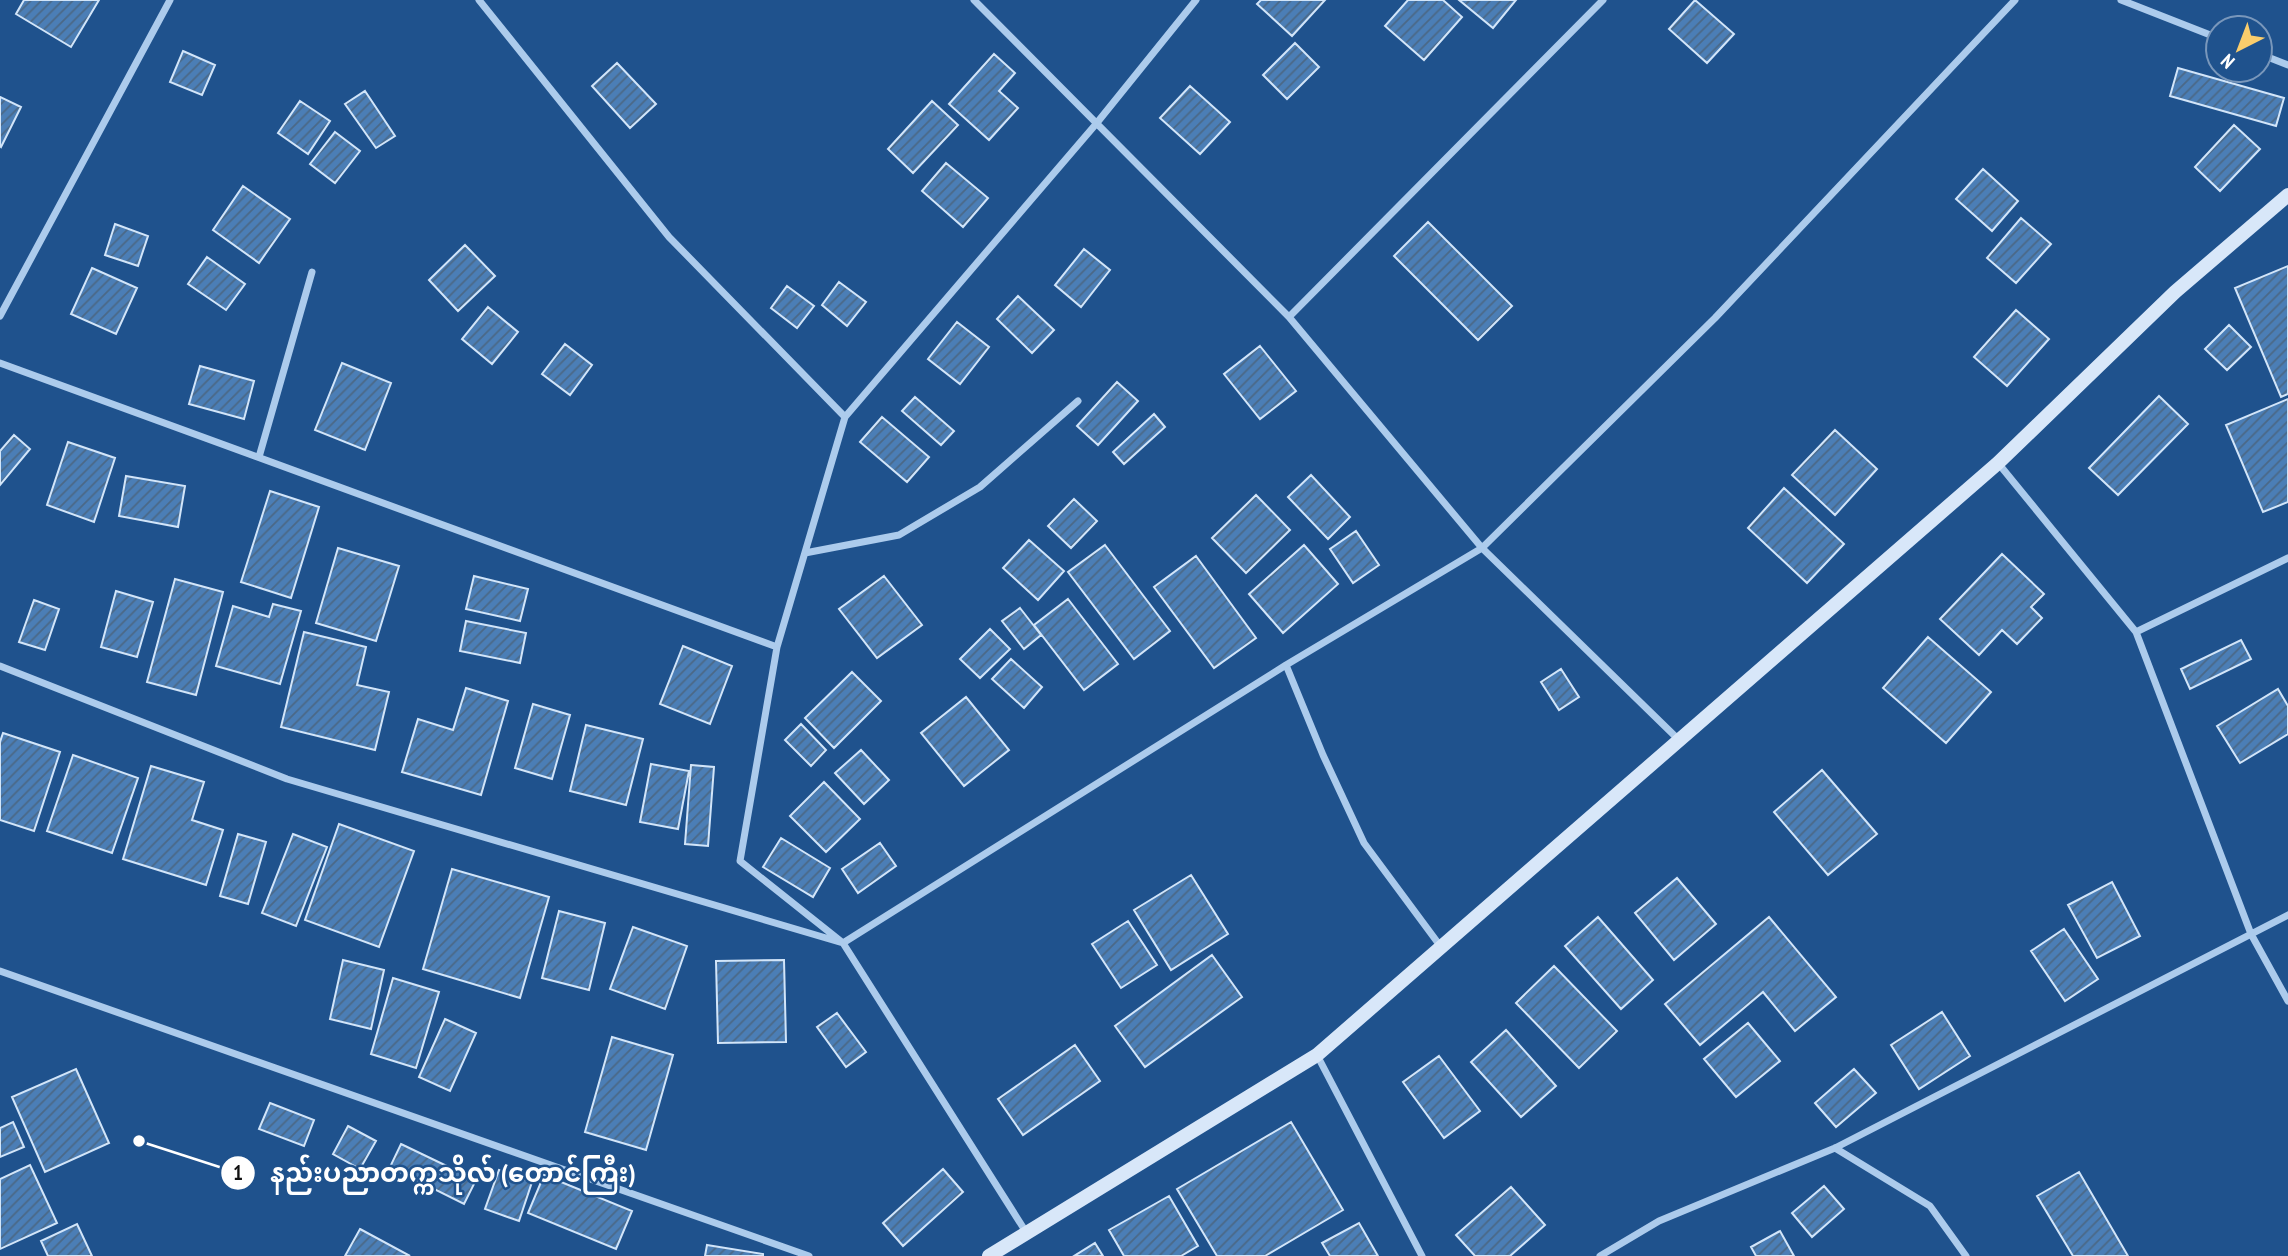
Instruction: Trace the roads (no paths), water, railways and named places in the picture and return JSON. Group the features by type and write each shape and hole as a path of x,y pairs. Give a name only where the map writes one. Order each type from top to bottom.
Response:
{"main road":[{"path":"989,1256 1317,1055 1998,463 2175,292 2288,195"}],"street":[{"path":"0,316 170,0"},
{"path":"479,0 669,237 845,417"},
{"path":"974,0 1289,317 1482,548 1679,740"},
{"path":"1026,1233 843,943 740,861 777,646 845,417 1096,124 1196,0"},
{"path":"1289,317 1603,0"},
{"path":"0,666 287,779 843,943 1286,664 1482,548 1715,318 2015,0"},
{"path":"2121,0 2204,33"},
{"path":"259,457 312,272"},
{"path":"0,363 777,646"},
{"path":"805,553 899,536 980,487 1078,401"},
{"path":"1998,463 2136,632 2251,934 2288,1001"},
{"path":"2136,632 2288,558"},
{"path":"1286,664 1323,755 1364,842 1441,947"},
{"path":"1600,1256 1659,1221 1835,1148 2288,915"},
{"path":"0,971 809,1256"},
{"path":"1317,1055 1422,1256"},
{"path":"1835,1148 1930,1206 1966,1256"}],"place":[{"name":"နည်းပညာတက္ကသိုလ် (တောင်ကြီး)","path":"139,1141"}]}
